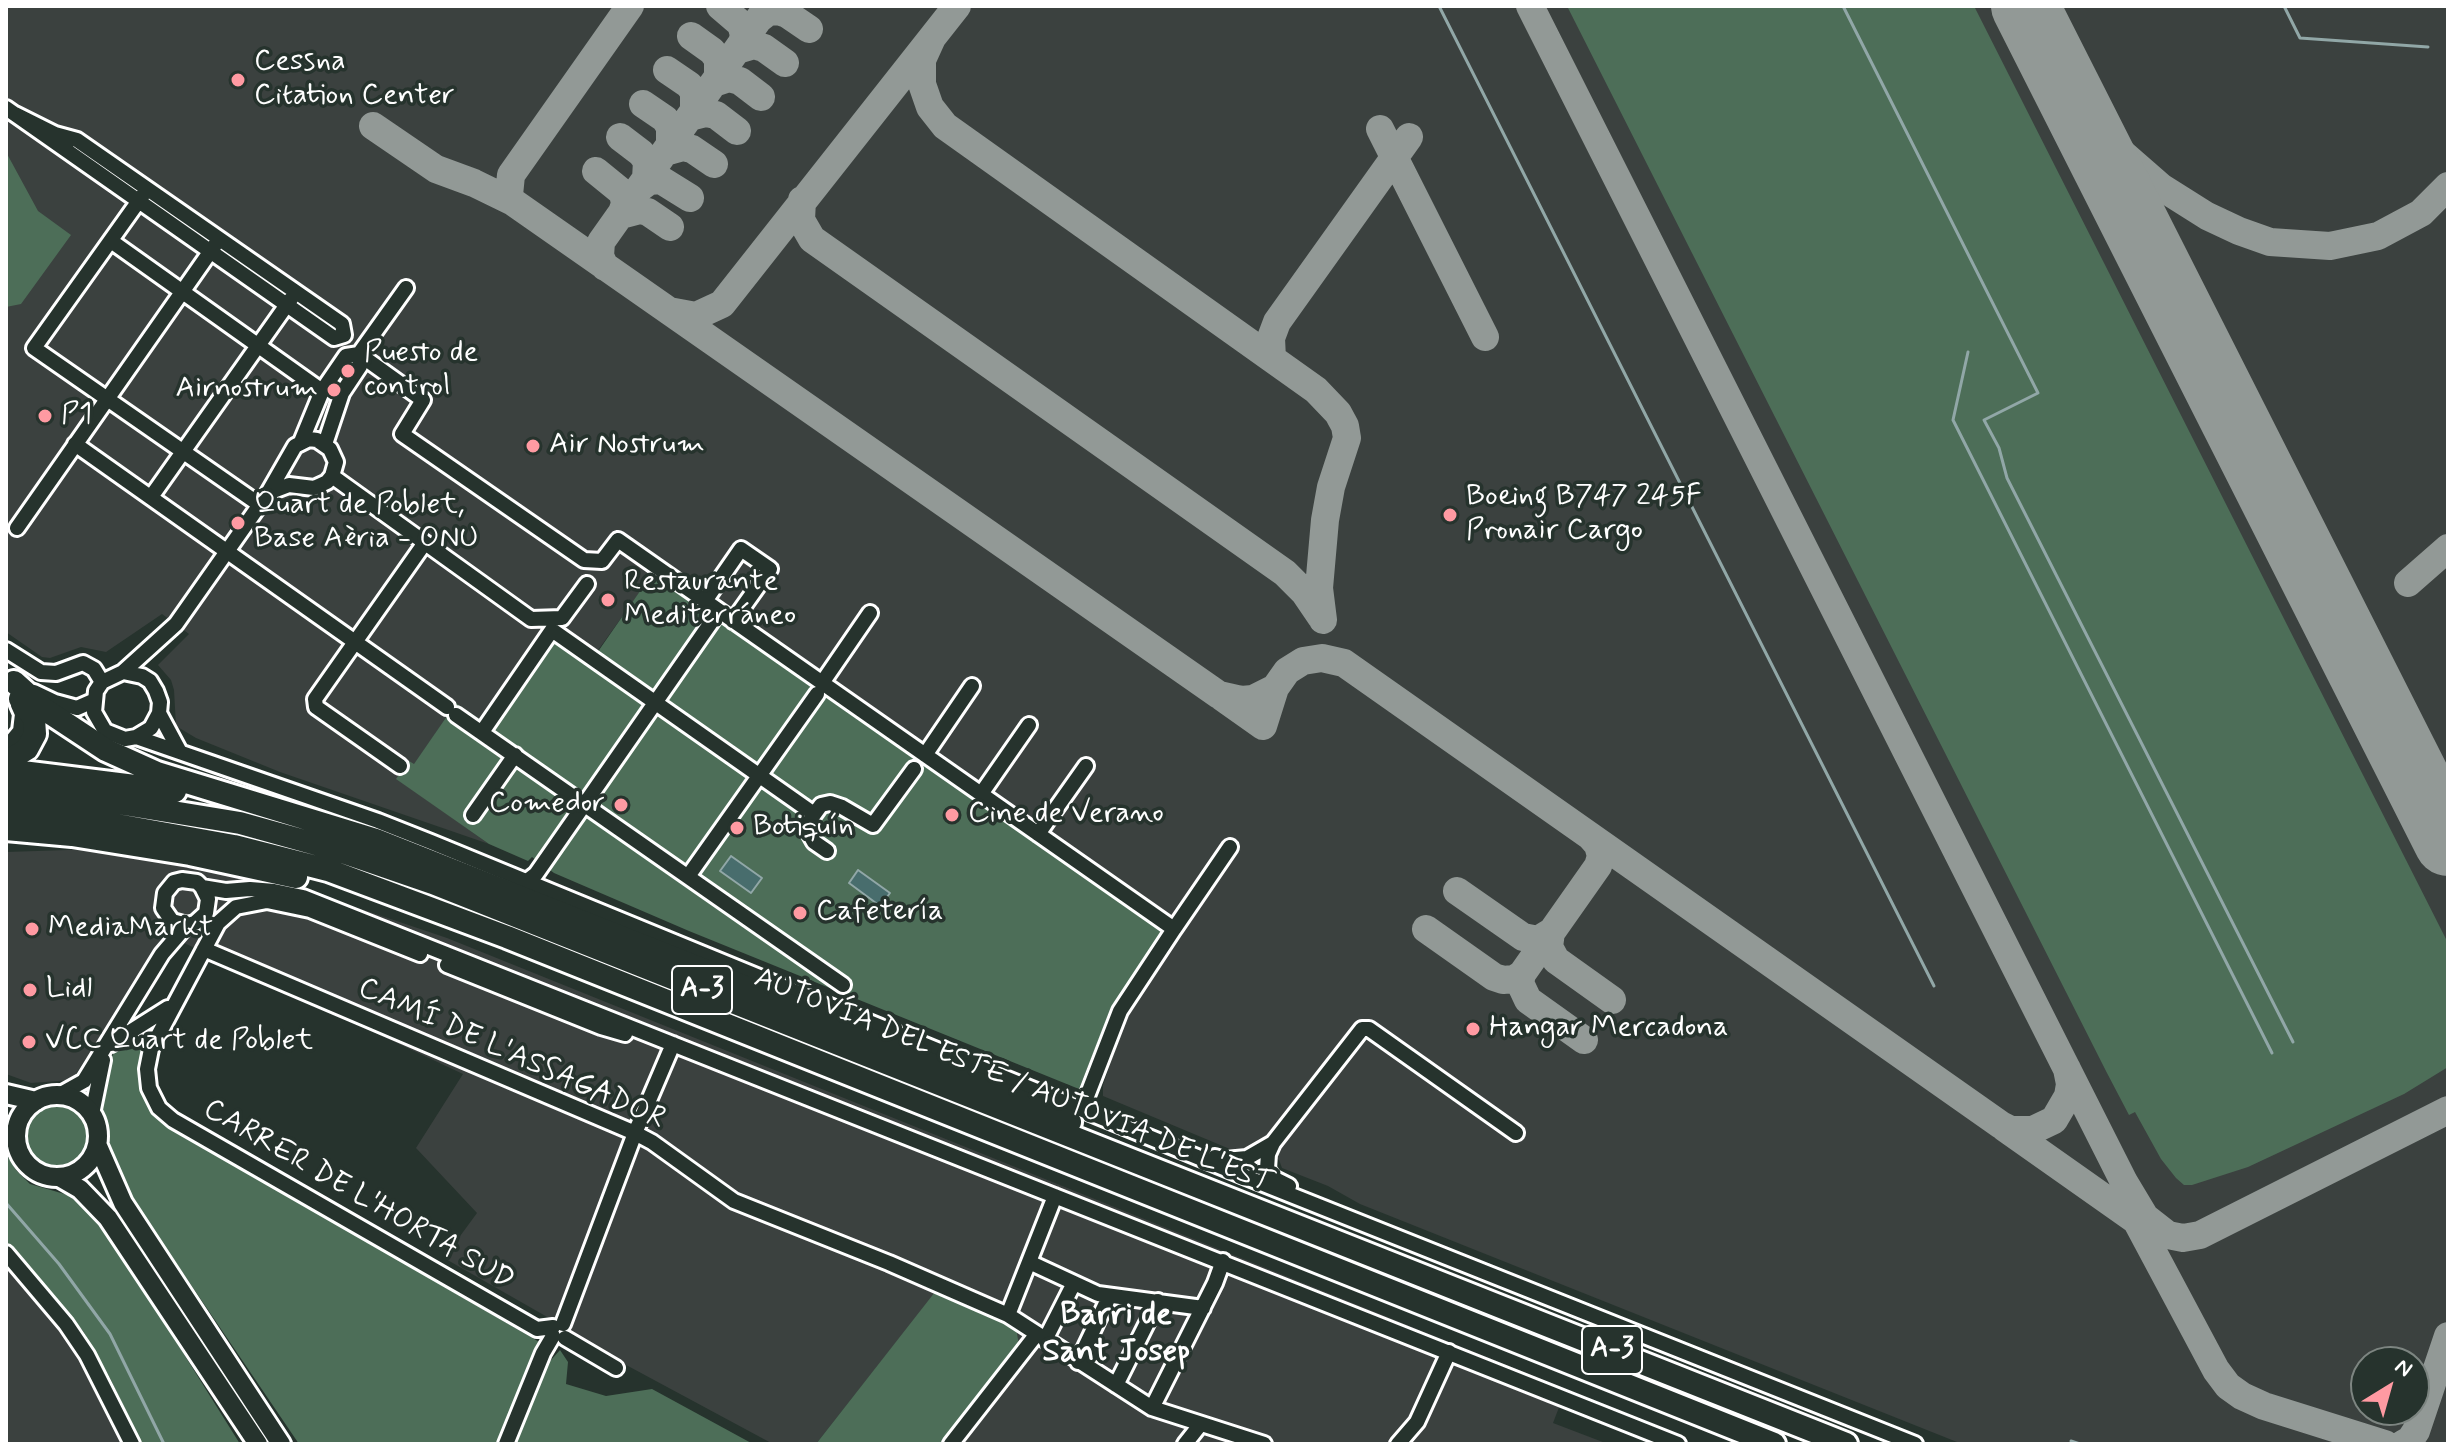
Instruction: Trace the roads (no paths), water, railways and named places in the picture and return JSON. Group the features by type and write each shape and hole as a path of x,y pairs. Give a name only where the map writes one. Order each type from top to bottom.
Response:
{"highway":[{"path":"6,762 32,743 35,727 31,711 8,684"},
{"path":"8,684 106,750 157,773 376,840 702,969 1351,1238 1379,1257"},
{"path":"6,770 151,786 282,812"},
{"name":"AUTOVÍA DEL ESTE / AUTOVIA DE L'EST","path":"6,791 81,797 240,823 337,850 497,908 1846,1444"},
{"name":"AUTOVÍA DEL ESTE / AUTOVIA DE L'EST","path":"6,813 78,818 218,843 328,870 507,937 1774,1444"},
{"path":"6,829 72,835 190,854 296,877 363,895 506,948 582,968"},
{"path":"6,839 87,839"}],"main road":[{"path":"6,1094 36,1101 59,1095 84,1104 92,1114 99,1135 98,1146 85,1168 74,1175 49,1177 27,1165 20,1154 11,1124 36,1101"},
{"path":"98,1146 123,1203 281,1444"},
{"path":"61,1178 80,1189 108,1218 258,1444"}],"street":[{"path":"11,111 73,146 148,189 342,324 344,335 334,338 210,252 139,201 73,146"},
{"path":"148,189 34,348 183,451 264,499"},
{"path":"17,528 220,239"},
{"path":"111,241 258,345 325,387 342,393"},
{"path":"325,444 342,393 360,366 359,354 406,288"},
{"path":"151,497 296,292"},
{"path":"301,442 325,387 346,356 359,354 423,400 402,434 584,560 602,561 618,540 733,621 819,688 925,755 1174,929"},
{"path":"264,499 289,485 314,488 327,482 336,462 334,455 325,444 309,439 295,446 264,499 176,624 123,672 102,682 93,701 98,723 105,731 114,736 136,737 431,842 1241,1175 1915,1444"},
{"path":"75,444 843,985"},
{"path":"288,458 289,473 299,485"},
{"path":"332,476 531,619 562,618 587,584"},
{"path":"400,766 316,707 315,699 424,544"},
{"path":"705,601 741,549 770,569 733,621"},
{"path":"527,881 543,865 719,611"},
{"path":"689,875 870,613"},
{"path":"482,732 552,630 814,814"},
{"path":"136,737 151,728 159,713 160,702 150,681 147,661 154,645"},
{"path":"6,650 41,672 56,673 83,663 94,669 102,682"},
{"path":"123,672 133,672 150,681"},
{"path":"8,684 67,707 77,708 93,701"},
{"path":"6,748 16,739 22,723 19,707 8,684"},
{"path":"925,755 972,686"},
{"path":"159,713 180,752"},
{"path":"981,794 1029,725"},
{"path":"473,815 515,755"},
{"path":"1038,834 1086,766"},
{"path":"827,851 814,842 809,833 808,823 821,805 830,803 842,807 873,825 914,769"},
{"path":"431,842 464,846 525,871 543,865"},
{"path":"1082,1109 1120,1011 1230,847"},
{"path":"543,865 549,882 603,905 649,931"},
{"path":"162,954 167,915 163,900 174,882 189,880 202,887 226,891 250,889 303,897 1678,1444"},
{"path":"59,1095 84,1081 113,1039 162,954 187,925 201,919 208,906 202,887"},
{"path":"208,906 242,894 274,891"},
{"path":"92,1114 98,1076 113,1039 173,1005 218,923 236,907 267,901 310,910 601,1027 639,1038 649,1034"},
{"path":"167,915 172,921 187,925"},
{"name":"CAMÍ DE L'ASSAGADOR","path":"204,949 635,1133 734,1201 1008,1315 1152,1408 1264,1444"},
{"name":"CARRER DE L'HORTA SUD","path":"173,1005 151,1049 147,1069 149,1088 159,1108 173,1120 537,1329 557,1333"},
{"path":"1241,1175 1271,1148 1362,1029 1369,1029 1516,1133"},
{"path":"506,1444 557,1333 673,1044"},
{"path":"1145,1135 1225,1160 1247,1158 1271,1148"},
{"path":"1271,1148 1267,1169 1273,1178 1330,1211"},
{"path":"1008,1315 1055,1196"},
{"path":"7,1254 66,1324 87,1355 132,1444"},
{"path":"1152,1408 1203,1308 1223,1261"},
{"path":"1029,1262 1109,1297 1203,1308"},
{"path":"951,1444 1040,1337 1074,1283"},
{"path":"1078,1362 1109,1297"},
{"path":"1116,1385 1158,1301"},
{"path":"557,1333 616,1368"},
{"path":"1398,1444 1417,1422 1449,1352"},
{"path":"1185,1444 1200,1425"}],"water":[{"path":"731,856 762,878 751,893 720,871"},
{"path":"858,870 890,893 880,906 849,883"}],"waterway":[{"path":"1439,6 1934,986"},
{"path":"1843,6 2038,393 1984,420 1999,448 2007,478 2293,1042"},
{"path":"2284,6 2300,38 2428,47"},
{"path":"1968,352 1953,420 2272,1053"},
{"path":"6,1203 59,1264 110,1334 164,1444"},
{"path":"2071,1441 2080,1444"}],"place":[{"name":"Cessna Citation Center","path":"238,80"},
{"name":"Puesto de control","path":"348,371"},
{"name":"Airnostrum","path":"334,390"},
{"name":"P1","path":"45,416"},
{"name":"Air Nostrum","path":"533,446"},
{"name":"Boeing B747 245F Pronair Cargo","path":"1450,515"},
{"name":"Quart de Poblet, Base Aèria - ONU","path":"238,523"},
{"name":"Restaurante Mediterráneo","path":"608,600"},
{"name":"Comedor","path":"621,805"},
{"name":"Cine de Verano","path":"952,815"},
{"name":"Botiquín","path":"737,828"},
{"name":"Cafetería","path":"800,913"},
{"name":"MediaMarkt","path":"32,929"},
{"name":"Lidl","path":"30,990"},
{"name":"Hangar Mercadona","path":"1473,1029"},
{"name":"VCC Quart de Poblet","path":"29,1042"}],"district":[{"name":"Barri de Sant Josep","path":"1116,1334"}]}
